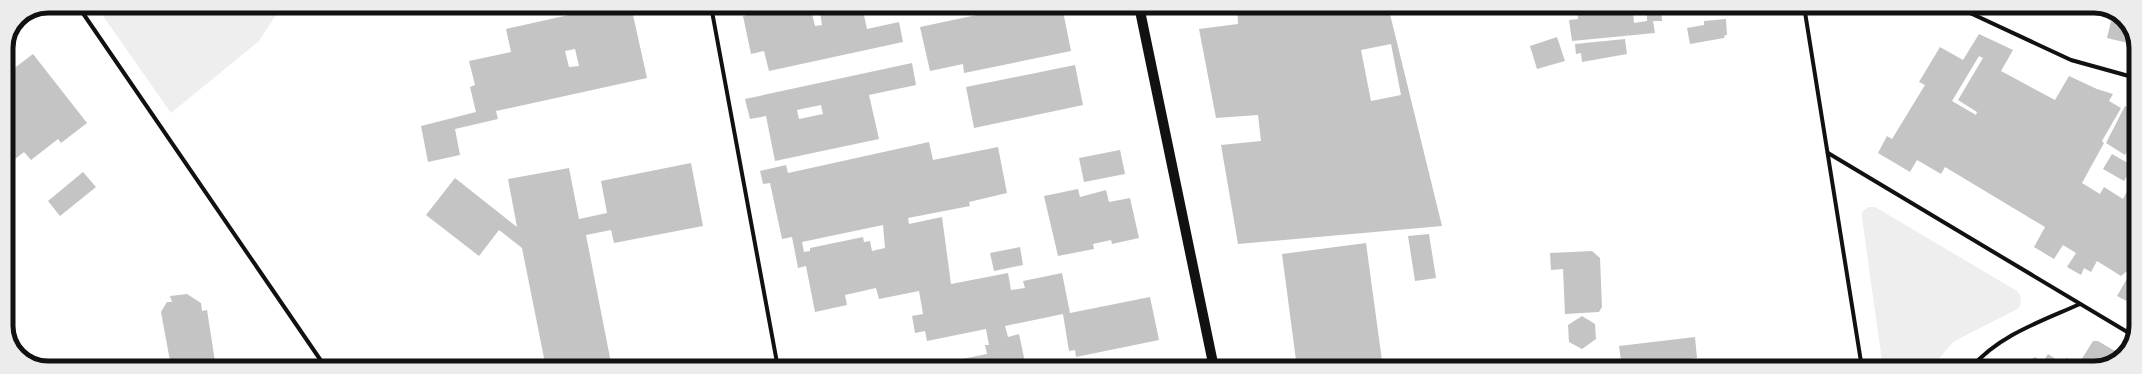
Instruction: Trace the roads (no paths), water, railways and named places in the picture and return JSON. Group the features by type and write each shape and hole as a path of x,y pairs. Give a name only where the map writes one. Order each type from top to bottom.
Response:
{"main road":[{"path":"1140,13 1213,361"}],"street":[{"path":"83,13 321,361"},
{"path":"712,13 777,361"},
{"path":"1805,13 1861,361"},
{"path":"1970,13 2071,60 2129,76"},
{"path":"1828,153 2128,333"},
{"path":"1977,361 1984,353 2020,330 2080,304"}]}
